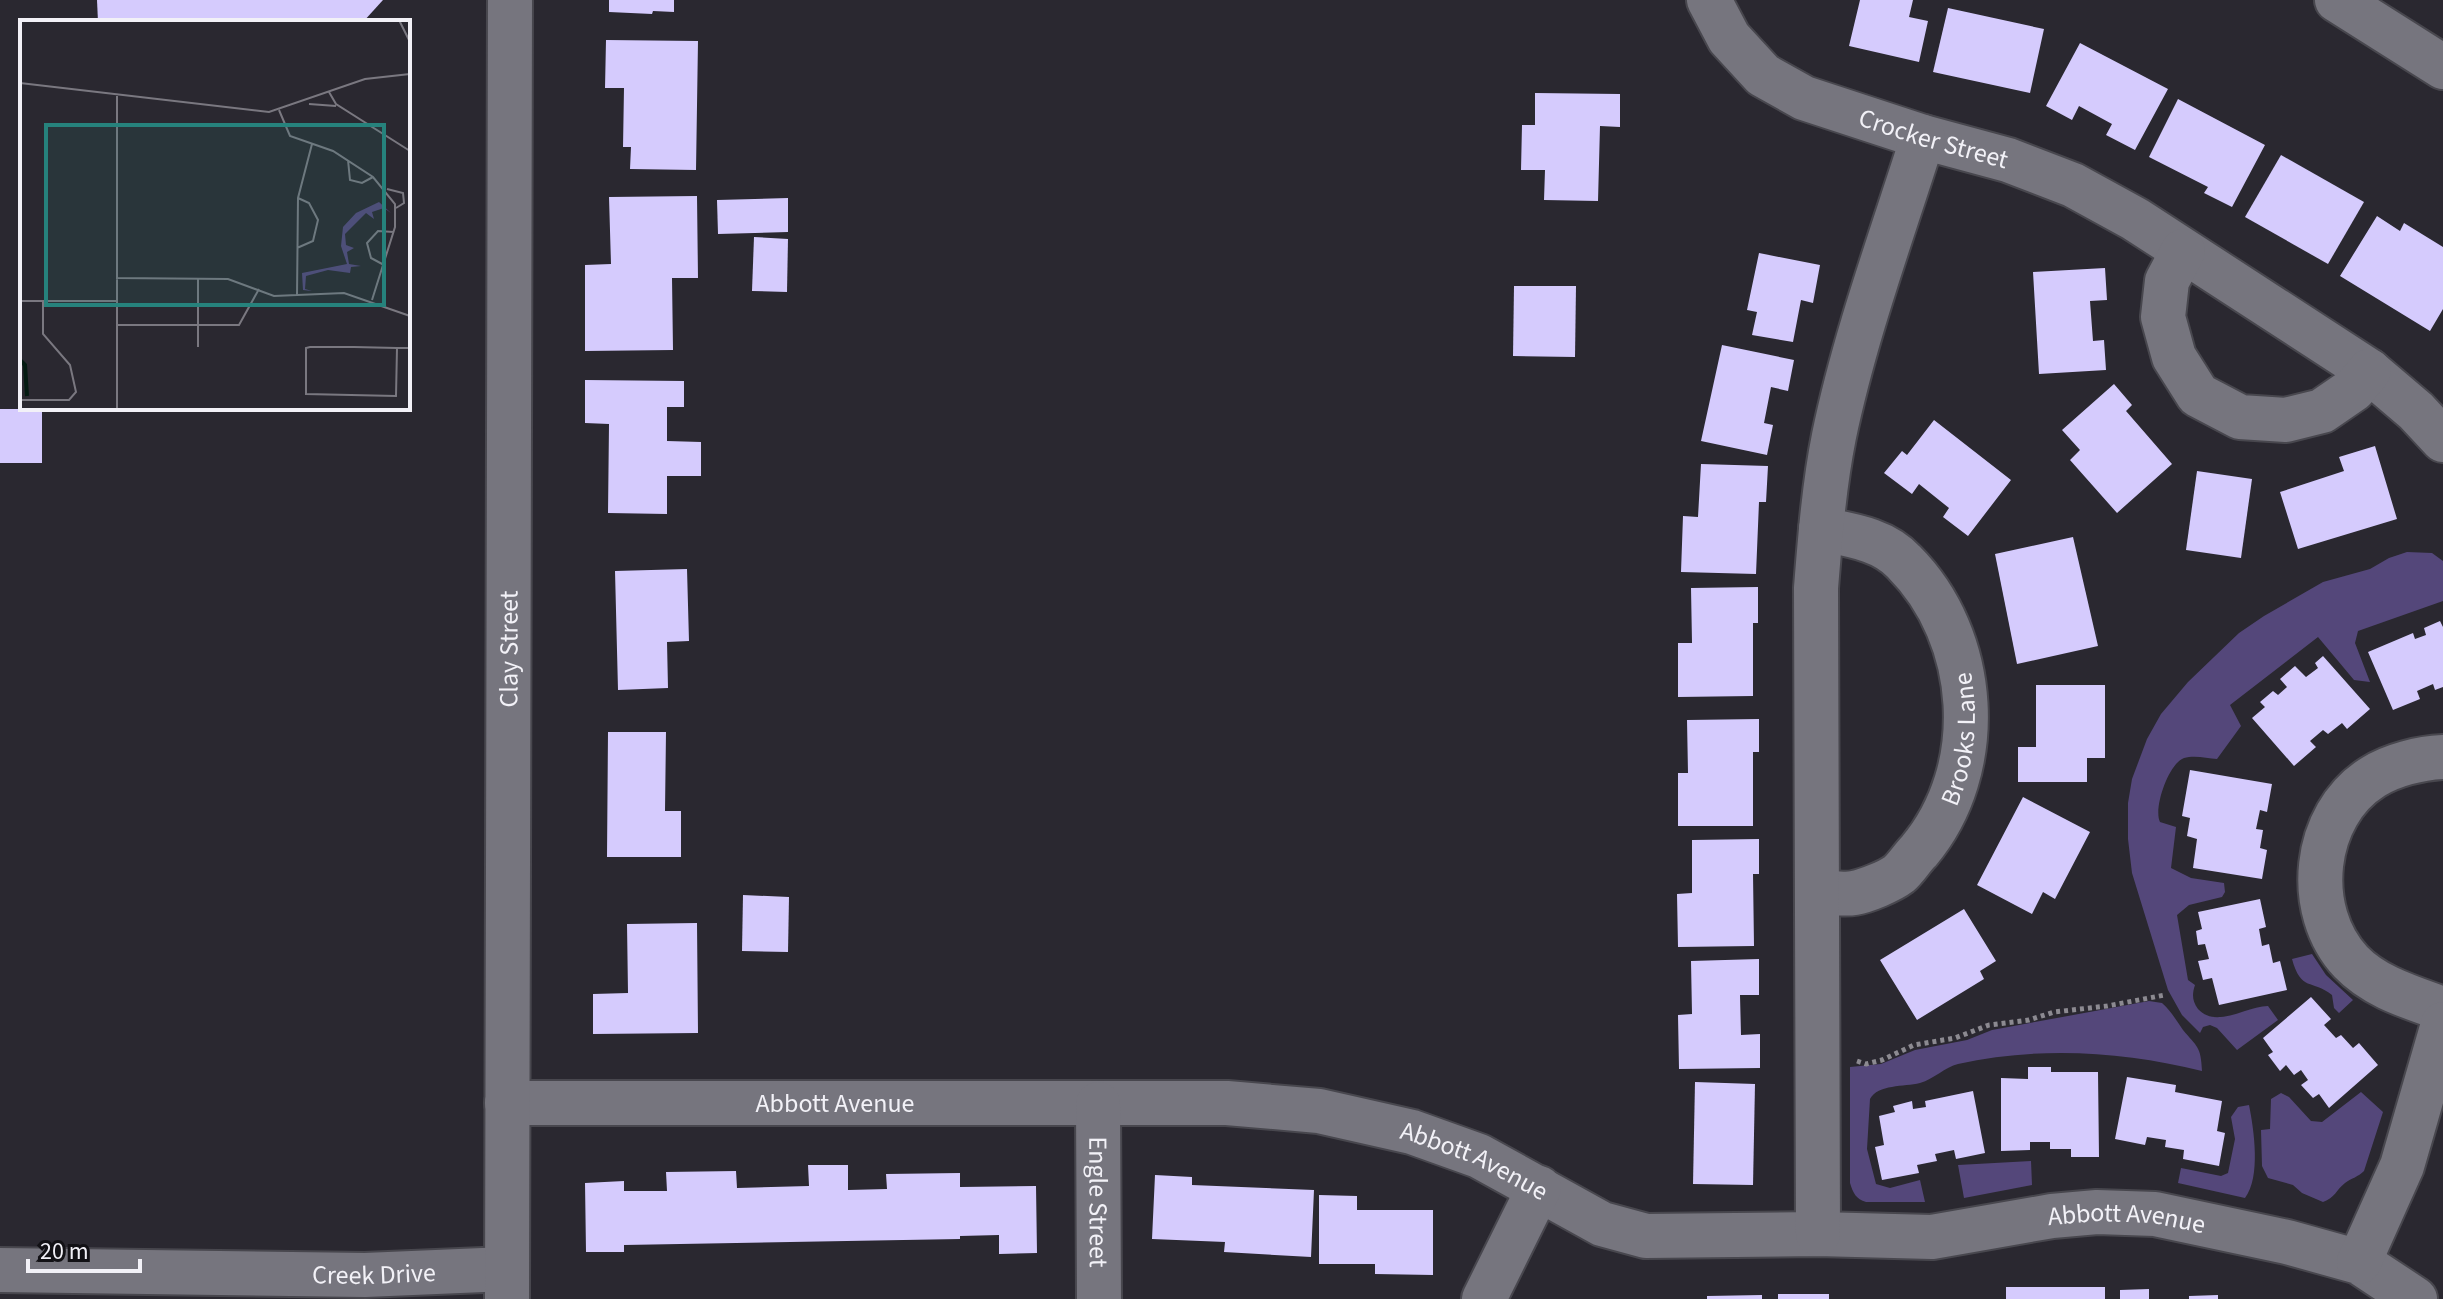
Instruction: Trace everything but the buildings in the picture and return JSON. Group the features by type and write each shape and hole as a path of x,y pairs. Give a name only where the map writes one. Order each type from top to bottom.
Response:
{"street":[{"name":"Clay Street","path":"507,1284 510,0"},
{"name":"Crocker Street","path":"1709,0 1729,38 1763,75 1804,98 1923,137 2008,160 2073,185 2135,219 2369,371 2416,411 2443,440"},
{"path":"2337,0 2443,67"},
{"path":"1818,1234 1816,588 1821,529 1834,439 1848,379 1923,137"},
{"path":"2183,251 2167,281 2163,317 2174,357 2198,395 2240,417 2286,420 2322,411 2354,389 2369,371"},
{"name":"Brooks Lane","path":"1818,892 1855,893 1898,875 1930,837 1953,794 1964,751 1966,684 1955,641 1931,597 1904,561 1871,540 1821,529"},
{"path":"2443,757 2403,764 2373,777 2351,795 2322,849 2320,884 2324,914 2336,942 2351,962 2371,979 2397,993 2443,1009"},
{"path":"2359,1262 2402,1166 2443,1024"},
{"name":"Abbott Avenue","path":"507,1103 1227,1103 1319,1111 1425,1137 1479,1156 1602,1224 1646,1236 1818,1234 1932,1237 2052,1216 2097,1212 2155,1214 2287,1242 2359,1262 2415,1299"},
{"name":"Engle Street","path":"1098,1104 1099,1299"},
{"path":"1484,1299 1539,1188"},
{"name":"Creek Drive","path":"0,1270 365,1275 507,1284"}],"path":[{"path":"1852,1058 1866,1064 1914,1045 1955,1038 1989,1025 2165,995"}],"shaded area":[{"path":"2407,552 2432,553 2443,561 2443,601 2358,631 2355,643 2370,682 2354,680 2318,637 2230,705 2241,726 2217,759 2184,758 2173,768 2164,787 2158,815 2160,822 2176,827 2171,868 2191,878 2224,883 2222,897 2189,905 2177,915 2188,980 2195,985 2195,1003 2205,1015 2214,1017 2268,1006 2278,1020 2237,1050 2217,1028 2210,1025 2203,1027 2200,1033 2182,1015 2168,990 2132,873 2128,803 2132,779 2147,739 2161,714 2188,682 2239,633 2323,582 2370,569"},
{"path":"2312,954 2326,975 2353,1000 2339,1013 2334,1008 2332,995 2303,981 2295,969 2292,959"},
{"path":"2149,1001 2162,1003 2171,1012 2195,1044 2201,1056 2202,1071 2111,1055 2050,1053 1958,1064 1920,1083 1885,1088 1870,1099 1867,1149 1876,1184 1890,1188 1920,1180 1925,1202 1866,1202 1855,1195 1850,1183 1850,1067 1881,1064 1915,1050 1967,1040 1992,1030"},
{"path":"2361,1092 2383,1112 2364,1171 2323,1202 2302,1193 2293,1185 2268,1178 2262,1166 2261,1130 2270,1129 2271,1099 2281,1093 2289,1097 2311,1121 2322,1122"},
{"path":"2249,1105 2255,1166 2245,1198 2178,1183 2181,1168 2221,1176 2228,1173 2235,1139 2231,1117 2238,1107"},
{"path":"2031,1161 2032,1185 1964,1198 1958,1165"}]}
